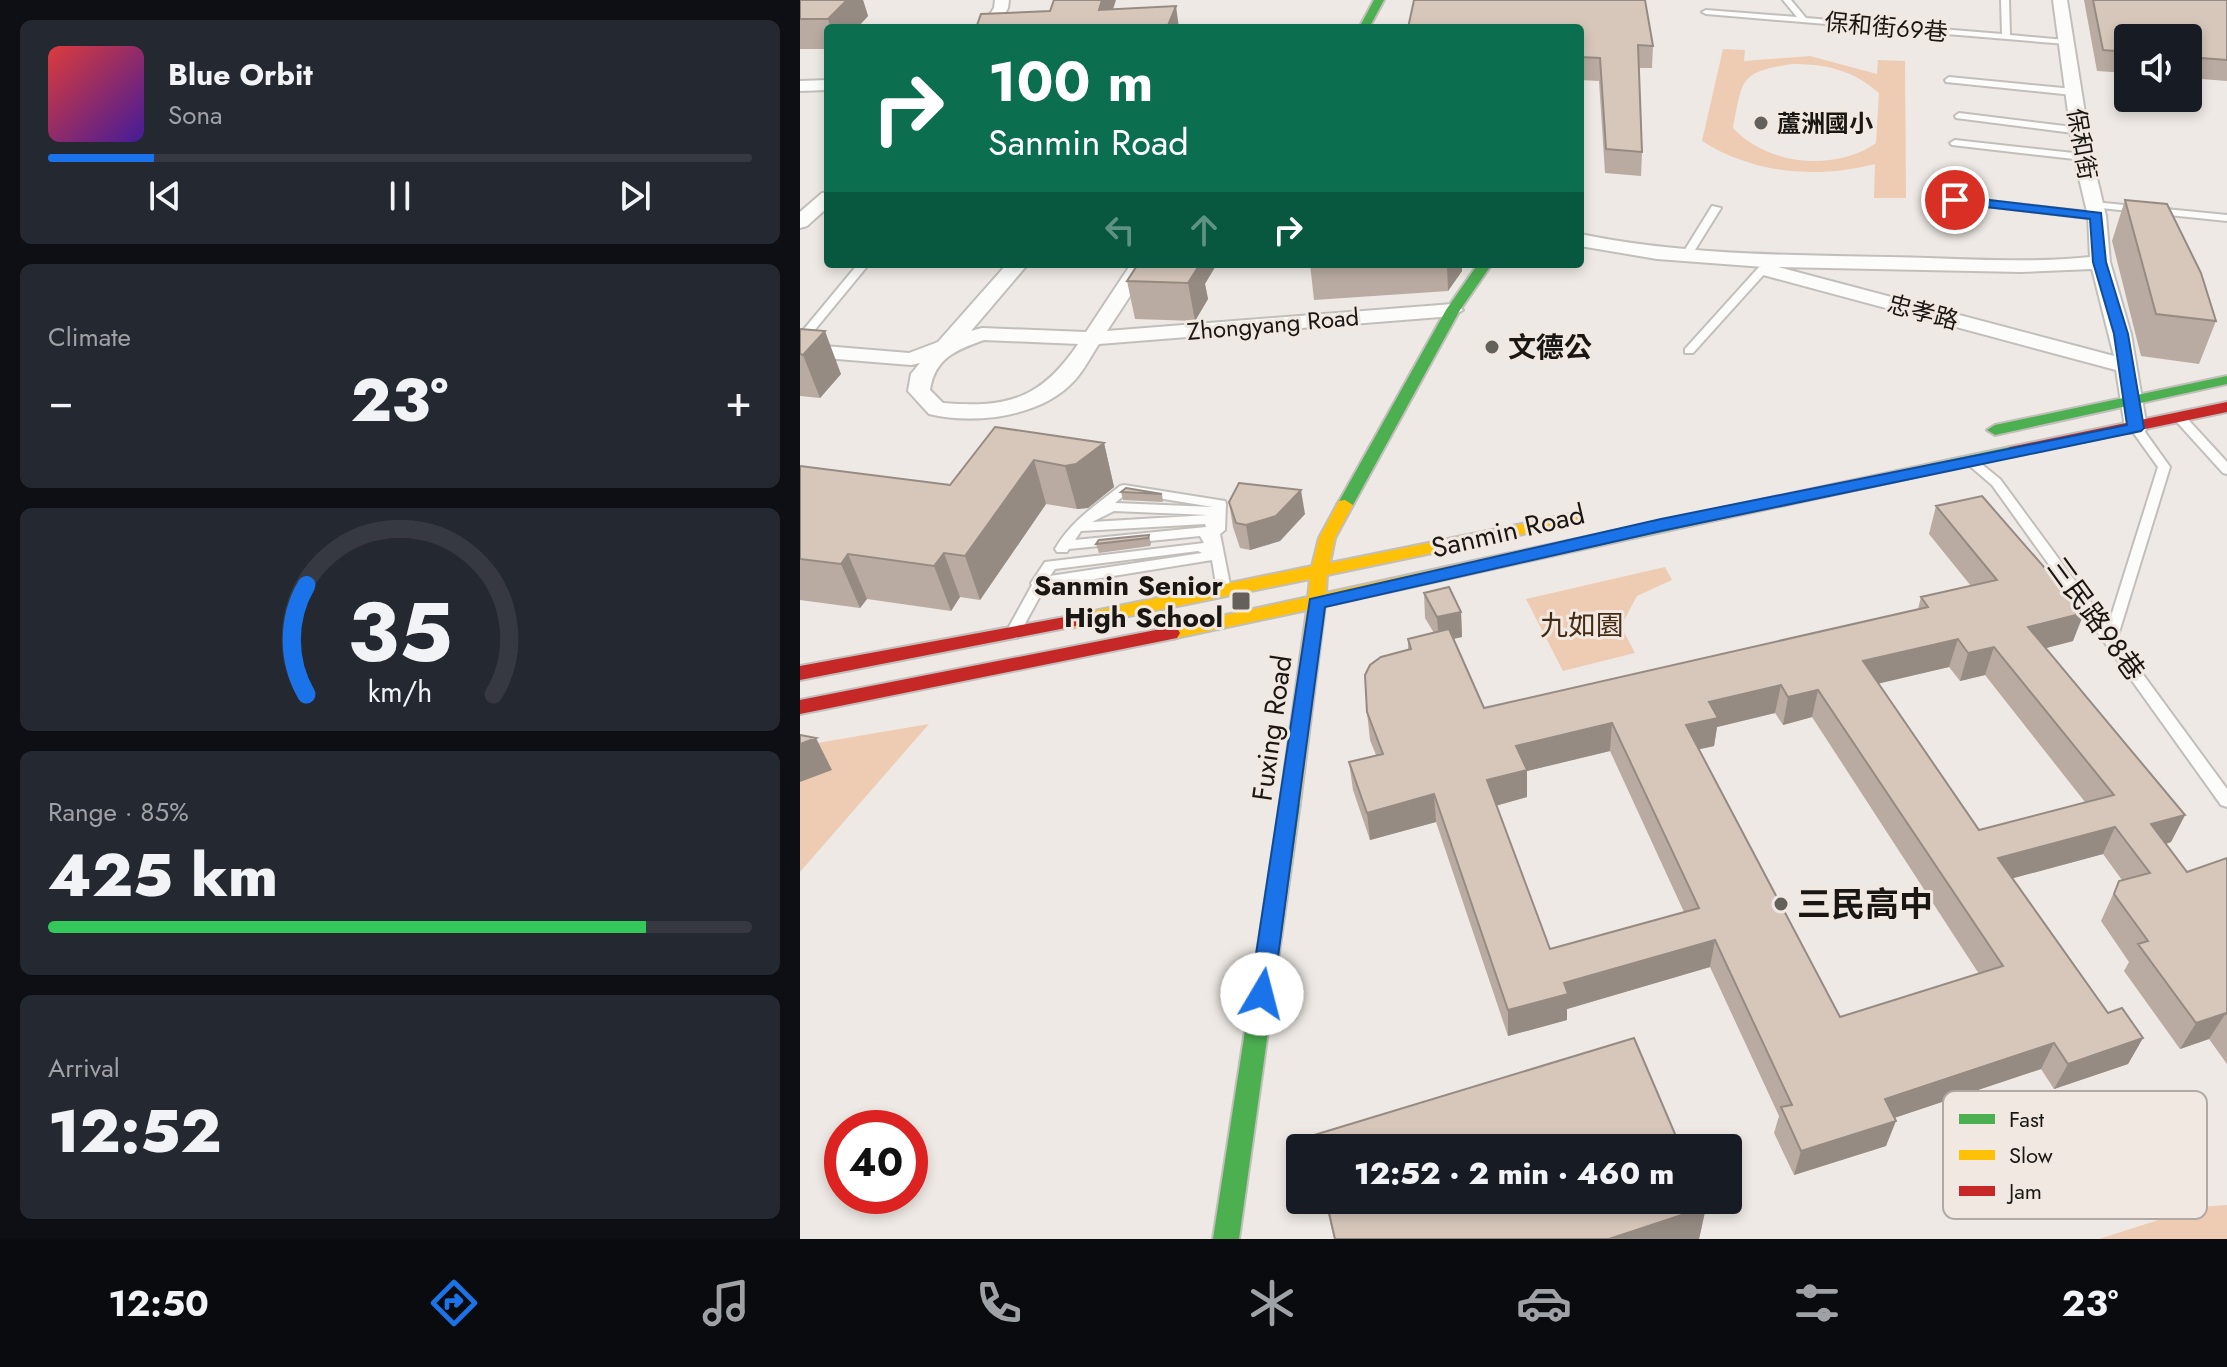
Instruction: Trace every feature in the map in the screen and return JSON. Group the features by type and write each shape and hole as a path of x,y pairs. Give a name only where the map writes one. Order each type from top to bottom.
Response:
{"main road":[{"path":"1366,24 1379,0"},
{"name":"Fuxing Road","path":"1226,1239 1319,572 1327,538 1453,310 1482,268"},
{"path":"1978,434 2227,380"},
{"name":"Sanmin Road","path":"800,707 1317,603 1661,525 2227,407"},
{"name":"Sanmin Road","path":"800,673 1012,634 1593,514"}],"street":[{"path":"991,24 1002,0"},
{"name":"保和街","path":"2060,0 2083,157 2095,210 2100,262 2121,334 2136,428"},
{"path":"800,86 824,85"},
{"path":"800,222 824,201"},
{"name":"忠孝路","path":"1584,241 1625,250 1686,256 1994,269 2100,262"},
{"name":"忠孝路","path":"1719,257 2126,366"},
{"name":"Zhongyang Road","path":"1015,268 922,374 919,391 937,409 976,412 1017,405 1046,393 1067,376 1138,268"},
{"name":"Zhongyang Road","path":"800,350 911,359 954,341 982,334 1093,338 1453,310"}],"lane":[{"path":"1787,0 1804,21"},
{"path":"2005,0 2006,37"},
{"name":"保和街69巷","path":"1706,12 2066,42"},
{"path":"1949,80 2073,92"},
{"path":"1959,116 2081,131"},
{"path":"1955,143 2083,157"},
{"path":"1955,200 2227,218"},
{"path":"1686,256 1716,208"},
{"path":"800,341 861,268"},
{"path":"1689,351 1763,269"},
{"path":"2179,417 2227,470"},
{"path":"2111,638 2164,467 2136,428"},
{"name":"三民路98巷","path":"1970,461 1996,482 2221,783 2227,801"},
{"path":"1012,634 1038,583 1077,527 1124,489 1220,504 1217,555"},
{"path":"1077,527 1211,519 1224,590"},
{"path":"1064,545 1204,531 1217,555"},
{"path":"1050,565 1200,546 1217,555"},
{"path":"1038,583 1217,555"}],"green space":[{"path":"1723,49 1745,50 1744,61 1810,56 1877,74 1878,60 1905,61 1906,198 1874,198 1875,164 1831,171 1786,170 1743,161 1702,141","holes":["1804,64 1849,74 1879,93 1876,143 1841,158 1802,160 1764,150 1733,128 1742,89 1752,75 1774,67"]},
{"name":"九如園","path":"1665,567 1672,580 1637,596 1621,626 1635,653 1563,671 1526,599"},
{"path":"929,724 800,872 800,746"},
{"path":"2227,1205 2227,1239 2099,1239 2162,1219 2207,1219 2207,1206"}],"building":[{"path":"800,0 847,0 828,19 800,19"},
{"path":"1054,0 1102,0 1099,10 1176,6 1169,24 977,24 981,14 1050,11"},
{"path":"1414,0 1645,0 1653,46 1638,45 1642,152 1606,149 1600,58 1584,57 1584,24 1409,24"},
{"path":"2093,0 2227,0 2227,60 2202,58 2202,24 2114,24 2114,51 2103,50"},
{"path":"2125,200 2167,204 2201,273 2216,321 2156,314"},
{"path":"1135,268 1197,268 1188,283 1127,281"},
{"path":"800,329 825,331 803,355 800,354"},
{"path":"995,427 1104,443 1076,464 1065,466 1034,460 965,556 944,553 934,566 848,554 841,564 800,559 800,466 950,485"},
{"path":"1239,483 1301,490 1276,516 1246,525 1236,523 1229,502"},
{"path":"1126,488 1162,494 1121,492"},
{"path":"1982,496 2084,613 2028,627 2185,815 2151,824 2187,872 2227,858 2227,1015 2196,1023 2138,944 2148,941 2114,894 2119,881 2150,873 2115,827 1998,858 2108,1013 2122,1008 2143,1038 2068,1064 2054,1043 1885,1099 1896,1121 1801,1151 1781,1107 1792,1105 1715,940 1564,983 1568,994 1508,1010 1434,794 1367,813 1349,762 1383,754 1367,712 1365,675 1370,665 1381,657 1411,649 1408,639 1449,629 1484,708 1928,607 1921,597 1997,580 1936,506","holes":["1958,639 1968,653 1994,647 2114,795 1979,830 1863,661","1781,685 1788,697 1818,690 2003,966 1840,1017 1686,725 1718,718 1709,702","1612,723 1699,908 1550,949 1487,780 1527,770 1516,746"]},
{"path":"1149,535 1148,538 1096,544 1099,540"},
{"path":"1449,587 1461,612 1437,617 1424,593"},
{"path":"800,735 816,738 800,744"},
{"path":"1634,1038 1675,1134 1318,1134"},
{"path":"1329,1214 1685,1214 1609,1239 1335,1239"}],"traffic: fast":[{"path":"1366,24 1379,0"},
{"path":"1345,505 1453,310 1482,268"},
{"path":"1995,430 2227,380"},
{"path":"1501,561 2010,452"},
{"path":"1226,1239 1290,803"}],"traffic: slow":[{"path":"1290,803 1311,657 1319,572 1327,538 1345,505"},
{"path":"1070,622 1571,519"},
{"path":"1171,633 1501,561"}],"traffic: jam":[{"path":"2010,452 2227,407"},
{"path":"800,673 1070,622"},
{"path":"800,707 1171,633"}],"place":[{"name":"蘆洲國小","path":"1761,123"},
{"name":"文德公","path":"1492,347"},
{"name":"Sanmin Senior High School","path":"1241,601"},
{"name":"三民高中","path":"1781,904"}],"route":[{"path":"1262,994 1317,603 1661,525 2136,428 2121,334 2100,262 2097,216 1955,200"}]}
